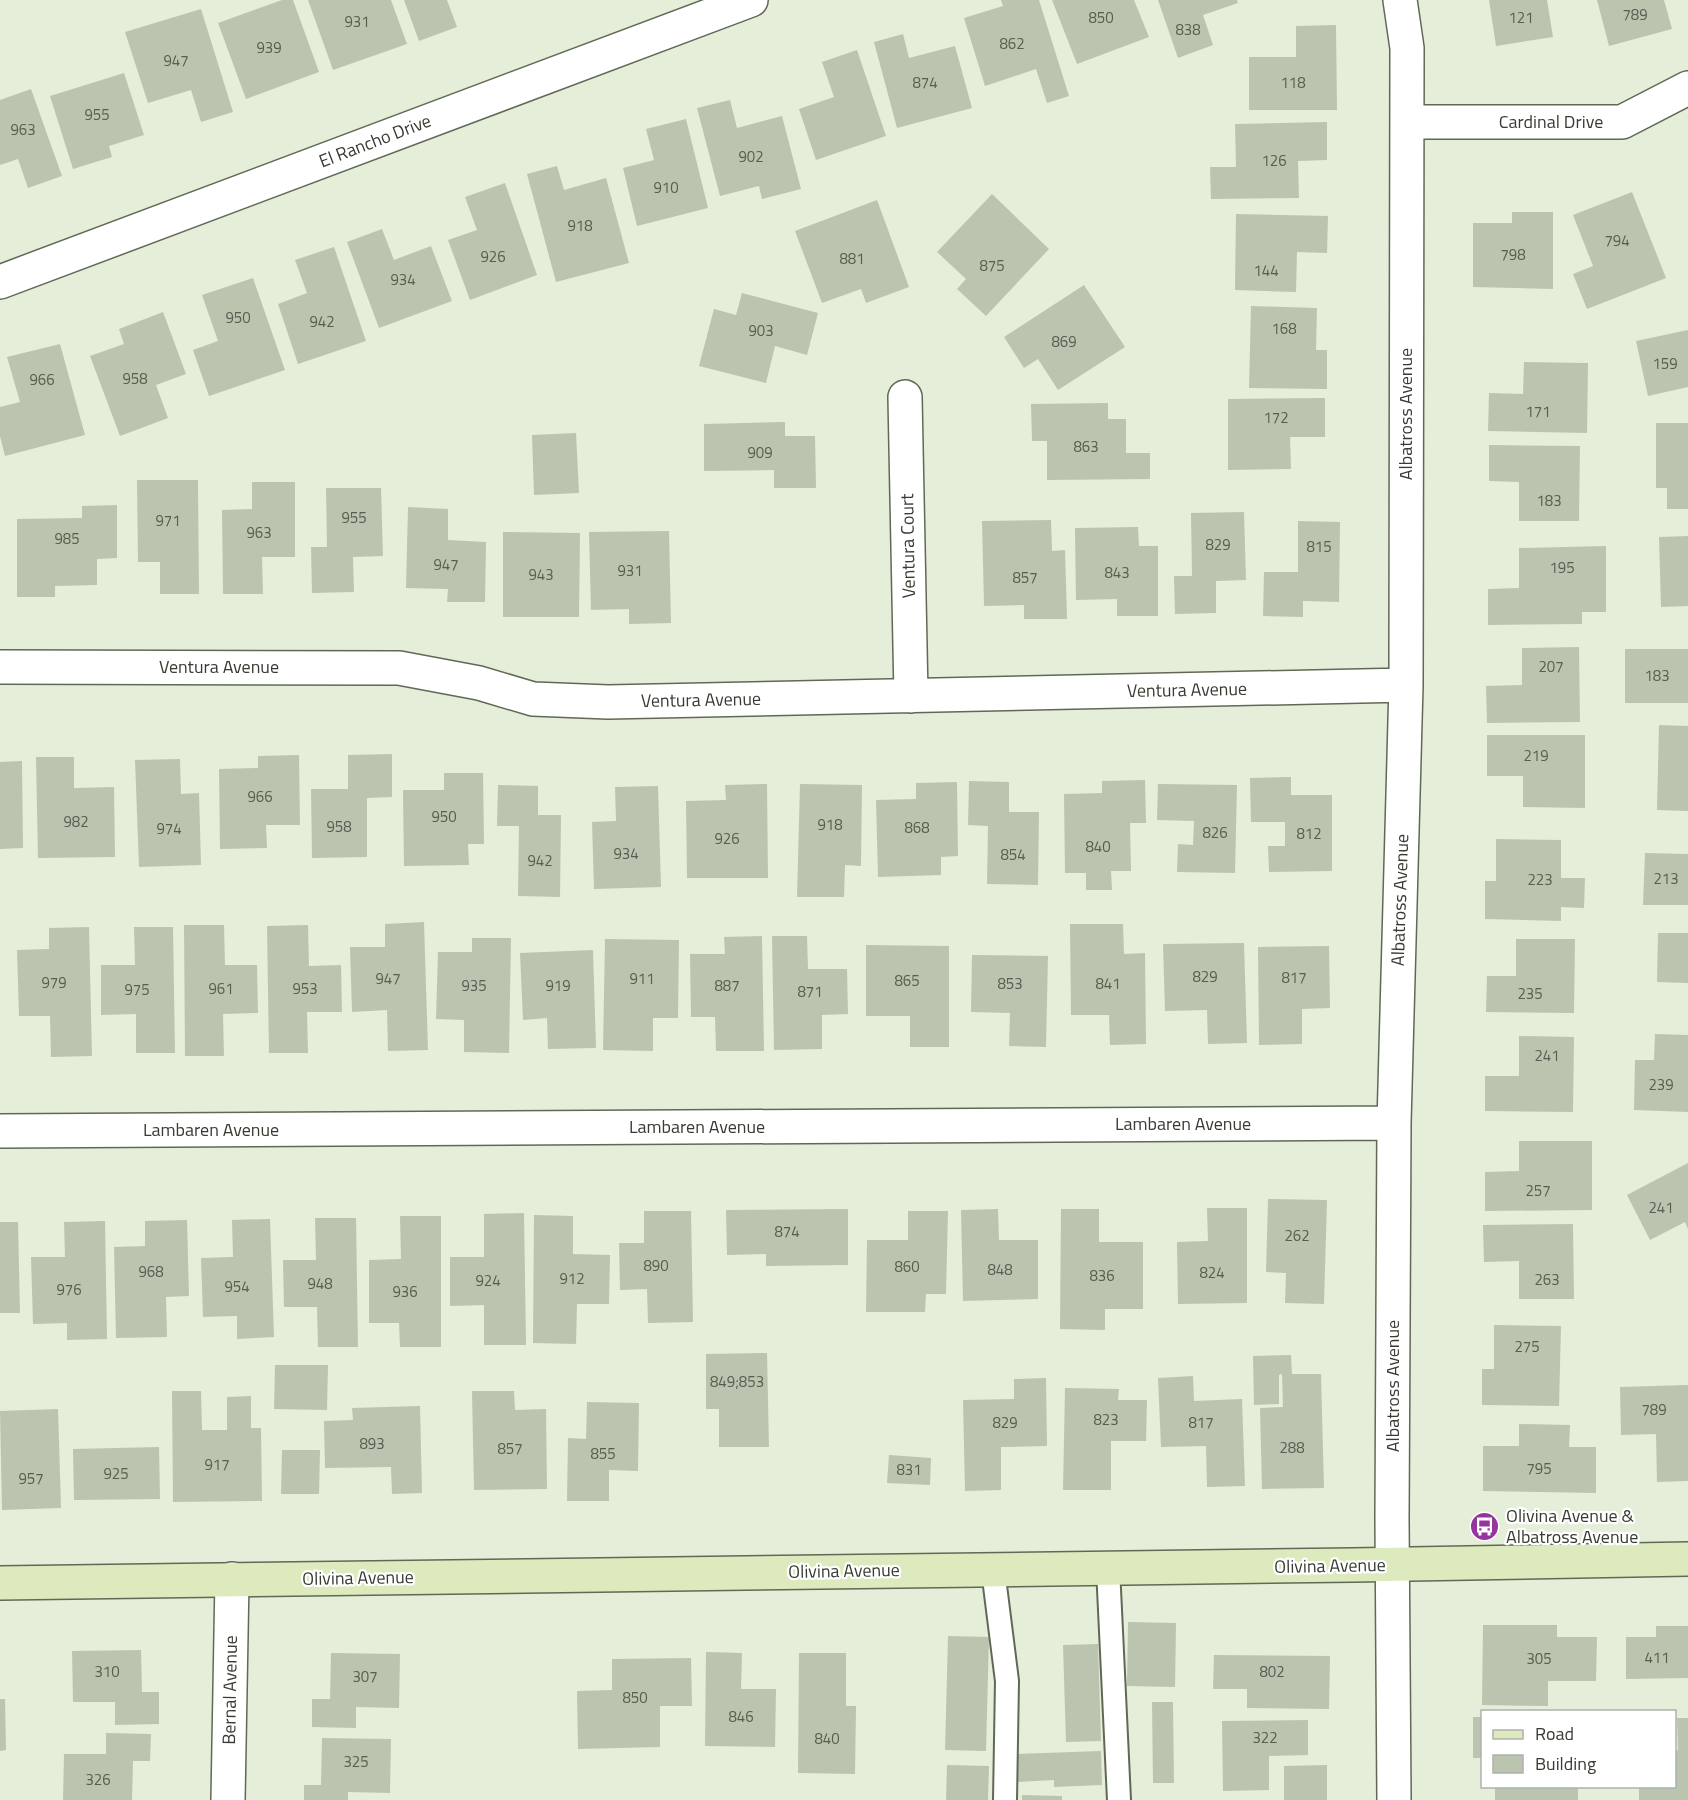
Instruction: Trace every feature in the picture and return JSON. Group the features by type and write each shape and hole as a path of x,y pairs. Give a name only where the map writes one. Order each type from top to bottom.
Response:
{"street":[{"name":"El Rancho Drive","path":"0,282 751,0"},
{"name":"Albatross Avenue","path":"1394,1800 1392,1565 1394,1123 1406,685 1407,48 1400,0"},
{"name":"Cardinal Drive","path":"1407,122 1622,122 1688,88"},
{"name":"Ventura Court","path":"905,397 911,696"},
{"name":"Ventura Avenue","path":"0,667 399,668 479,683 534,699 608,702 1406,685"},
{"name":"Lambaren Avenue","path":"0,1131 1394,1123"},
{"name":"Olivina Avenue","path":"0,1582 1392,1565 1688,1559"},
{"name":"Bernal Avenue","path":"228,1800 232,1579"}],"lane":[{"path":"1108,1568 1119,1800"},
{"path":"993,1570 1006,1681 1005,1800"}],"building":[{"path":"282,0 293,0 319,72 246,99 218,23"},
{"path":"308,0 391,0 407,44 333,70"},
{"path":"404,0 447,0 457,27 419,41"},
{"path":"1001,0 1039,0 1069,96 1047,103 1036,69 985,86 964,18 1003,6"},
{"path":"1052,0 1134,0 1149,37 1077,64"},
{"path":"1158,0 1237,0 1238,3 1203,15 1213,45 1178,58"},
{"path":"1489,0 1547,0 1553,37 1496,46"},
{"path":"1597,0 1664,0 1672,29 1609,46"},
{"path":"201,9 233,112 201,122 191,90 148,103 125,32"},
{"path":"1336,25 1337,110 1249,110 1249,57 1296,57 1296,26"},
{"path":"903,34 909,58 955,46 972,108 897,128 874,42"},
{"path":"857,50 886,136 816,160 799,109 834,97 822,62"},
{"path":"124,73 144,135 109,146 112,157 73,169 50,96"},
{"path":"31,89 62,176 28,188 18,159 0,165 0,100"},
{"path":"730,100 737,128 782,116 801,189 762,199 759,186 720,196 697,108"},
{"path":"686,119 708,208 637,226 623,168 654,160 646,129"},
{"path":"1327,122 1327,160 1298,161 1299,198 1211,199 1210,167 1236,167 1235,124"},
{"path":"557,166 564,190 606,178 629,263 556,282 527,174"},
{"path":"505,183 537,275 470,300 448,240 477,230 465,197"},
{"path":"1632,192 1666,278 1587,309 1573,274 1593,266 1573,215"},
{"path":"992,194 1049,249 986,316 957,289 966,279 937,252"},
{"path":"877,200 909,287 866,303 861,289 822,303 795,231"},
{"path":"1512,212 1553,212 1553,289 1473,287 1473,223 1512,223"},
{"path":"1236,214 1328,216 1327,253 1297,252 1296,292 1235,290"},
{"path":"382,229 394,260 431,246 452,301 379,328 347,242"},
{"path":"334,247 366,341 298,364 278,304 307,293 295,260"},
{"path":"253,278 285,370 209,396 193,350 218,341 202,295"},
{"path":"1084,285 1125,347 1058,390 1038,359 1024,368 1004,337"},
{"path":"742,293 818,313 807,355 775,346 766,383 699,366 714,309 736,315"},
{"path":"1251,306 1317,308 1316,350 1327,350 1327,389 1249,388"},
{"path":"163,312 186,374 156,385 168,418 120,436 90,356 124,344 119,329"},
{"path":"1688,330 1688,387 1648,396 1636,341"},
{"path":"60,344 85,435 5,456 0,436 0,407 20,402 7,357"},
{"path":"1524,362 1588,363 1587,433 1488,431 1489,393 1523,394"},
{"path":"1325,398 1325,437 1290,437 1291,469 1228,470 1228,399"},
{"path":"1108,403 1108,419 1126,419 1126,453 1150,453 1150,479 1047,480 1047,441 1032,441 1031,404"},
{"path":"785,422 785,436 815,436 816,488 774,488 774,470 704,471 704,424"},
{"path":"1656,423 1688,423 1688,509 1667,509 1667,488 1656,488"},
{"path":"576,433 579,493 534,495 532,435"},
{"path":"1489,445 1580,446 1579,521 1519,521 1519,482 1489,481"},
{"path":"137,480 198,480 199,594 160,594 160,562 138,562"},
{"path":"252,482 295,482 295,557 262,557 263,594 223,594 222,510 252,509"},
{"path":"326,488 381,488 383,556 353,557 354,592 312,593 311,547 327,547"},
{"path":"117,505 117,558 97,559 97,585 55,586 55,597 17,597 17,519 82,518 82,506"},
{"path":"408,507 448,509 448,540 486,542 485,602 447,602 448,589 406,588"},
{"path":"1244,512 1246,580 1216,581 1216,613 1175,614 1174,576 1192,576 1191,513"},
{"path":"1051,520 1052,551 1065,550 1067,619 1024,619 1024,605 984,606 982,521"},
{"path":"1298,521 1340,522 1339,602 1303,601 1303,617 1263,616 1264,572 1298,572"},
{"path":"1138,527 1139,546 1158,546 1158,616 1117,616 1117,599 1076,600 1075,528"},
{"path":"669,531 671,623 629,624 629,609 591,610 589,532"},
{"path":"503,532 580,533 579,617 503,617"},
{"path":"1688,536 1688,606 1661,607 1659,537"},
{"path":"1606,546 1606,612 1582,612 1582,624 1488,625 1488,589 1519,588 1519,548"},
{"path":"1579,647 1580,722 1487,723 1486,686 1522,685 1522,648"},
{"path":"1625,649 1688,649 1688,703 1625,703"},
{"path":"1659,725 1688,726 1688,811 1657,810"},
{"path":"1487,735 1585,735 1585,808 1523,807 1523,776 1487,776"},
{"path":"392,754 392,797 367,798 367,857 312,858 311,789 348,789 348,755"},
{"path":"299,755 300,825 266,825 267,848 220,849 219,769 258,768 258,756"},
{"path":"36,757 74,757 74,788 114,787 115,857 38,858"},
{"path":"180,759 181,794 199,793 201,865 139,867 135,760"},
{"path":"22,761 23,848 0,849 0,762"},
{"path":"444,773 483,773 484,844 468,844 469,865 404,866 403,790 444,790"},
{"path":"1291,777 1291,795 1332,795 1332,871 1269,872 1268,846 1285,846 1285,822 1251,822 1250,778"},
{"path":"1145,780 1146,823 1130,823 1131,871 1111,871 1112,890 1086,890 1086,873 1065,873 1064,794 1102,793 1102,781"},
{"path":"969,781 1009,782 1009,812 1039,812 1038,885 987,884 988,826 968,825"},
{"path":"957,782 958,856 941,857 941,875 878,877 876,800 916,799 916,783"},
{"path":"767,784 768,878 687,878 686,801 726,800 725,785"},
{"path":"800,784 862,785 861,866 845,865 844,897 797,897"},
{"path":"1158,784 1237,785 1235,873 1177,872 1178,844 1193,845 1194,821 1157,820"},
{"path":"498,785 538,786 538,815 561,815 560,897 518,896 519,826 497,826"},
{"path":"658,786 661,887 594,889 592,822 616,821 615,787"},
{"path":"1496,839 1561,840 1561,878 1585,878 1584,908 1561,907 1561,921 1485,919 1485,881 1496,881"},
{"path":"1645,853 1688,854 1688,905 1643,905"},
{"path":"424,922 428,1050 388,1051 387,1010 352,1012 350,947 385,947 385,924"},
{"path":"1070,924 1123,924 1124,954 1145,953 1146,1044 1110,1045 1109,1015 1071,1015"},
{"path":"184,925 224,925 225,965 257,965 258,1013 223,1014 224,1056 185,1056"},
{"path":"308,925 309,966 341,965 342,1012 307,1012 308,1053 269,1053 267,926"},
{"path":"89,927 92,1056 51,1057 50,1016 19,1016 17,950 49,949 49,928"},
{"path":"134,927 173,927 175,1053 136,1053 136,1014 101,1015 101,965 135,965"},
{"path":"1658,933 1688,933 1688,983 1657,982"},
{"path":"762,936 764,1051 716,1051 715,1017 691,1017 690,954 725,954 724,937"},
{"path":"772,936 807,936 808,969 847,969 848,1014 822,1015 822,1049 774,1050"},
{"path":"472,938 511,938 509,1053 464,1052 464,1020 436,1019 438,952 472,952"},
{"path":"605,939 679,940 678,1018 653,1018 653,1051 603,1050"},
{"path":"1516,939 1575,939 1574,1013 1486,1012 1487,976 1516,976"},
{"path":"1244,943 1247,1043 1208,1044 1207,1010 1165,1011 1163,944"},
{"path":"866,945 949,946 949,1047 910,1047 910,1016 866,1016"},
{"path":"1329,946 1330,1008 1302,1009 1302,1044 1259,1045 1258,947"},
{"path":"593,950 596,1048 548,1049 547,1018 523,1020 520,953"},
{"path":"972,955 1048,956 1046,1047 1009,1046 1010,1013 971,1012"},
{"path":"1655,1034 1688,1035 1688,1112 1634,1110 1635,1060 1654,1060"},
{"path":"1519,1036 1574,1037 1573,1112 1485,1111 1485,1076 1519,1076"},
{"path":"1519,1141 1592,1141 1592,1210 1485,1211 1485,1172 1519,1171"},
{"path":"1688,1163 1688,1229 1685,1222 1650,1240 1627,1195"},
{"path":"1268,1199 1327,1200 1324,1304 1285,1303 1286,1273 1266,1272"},
{"path":"1207,1208 1247,1208 1247,1303 1178,1304 1177,1242 1208,1241"},
{"path":"848,1209 848,1265 766,1266 766,1254 727,1255 726,1210"},
{"path":"998,1209 999,1240 1038,1240 1038,1299 963,1301 961,1210"},
{"path":"1061,1209 1099,1209 1099,1242 1143,1242 1143,1309 1105,1309 1105,1330 1060,1329"},
{"path":"644,1211 691,1211 693,1322 648,1323 647,1289 620,1290 619,1243 644,1243"},
{"path":"908,1211 948,1211 946,1294 926,1294 925,1312 866,1312 867,1240 908,1240"},
{"path":"524,1213 526,1345 484,1345 484,1305 450,1306 450,1257 484,1257 484,1214"},
{"path":"534,1215 573,1216 573,1254 610,1255 609,1304 577,1304 576,1344 533,1343"},
{"path":"400,1216 441,1216 441,1347 400,1347 399,1323 369,1323 369,1260 401,1259"},
{"path":"315,1218 356,1218 358,1347 318,1347 317,1307 284,1307 283,1260 316,1260"},
{"path":"270,1219 274,1337 237,1339 237,1316 203,1317 201,1258 233,1257 232,1220"},
{"path":"187,1220 189,1296 166,1297 167,1337 116,1338 114,1247 145,1246 145,1221"},
{"path":"105,1221 107,1339 67,1340 67,1323 33,1324 31,1257 65,1257 64,1222"},
{"path":"0,1222 18,1222 20,1313 0,1313"},
{"path":"1573,1224 1574,1299 1519,1299 1519,1261 1484,1262 1483,1225"},
{"path":"1494,1325 1561,1326 1559,1406 1482,1405 1482,1369 1494,1369"},
{"path":"767,1353 769,1447 719,1447 719,1409 706,1409 706,1354"},
{"path":"1291,1355 1292,1374 1321,1374 1324,1488 1262,1489 1260,1408 1283,1407 1282,1374 1279,1375 1279,1404 1254,1405 1253,1356"},
{"path":"275,1365 328,1365 327,1410 274,1409"},
{"path":"1193,1376 1194,1401 1242,1399 1245,1486 1207,1487 1206,1446 1161,1447 1158,1378"},
{"path":"1046,1378 1047,1446 1001,1447 1001,1490 965,1491 963,1400 1014,1399 1014,1379"},
{"path":"1688,1385 1688,1481 1657,1482 1656,1434 1621,1435 1620,1387"},
{"path":"1065,1388 1119,1389 1118,1400 1147,1400 1146,1441 1111,1441 1111,1490 1063,1490"},
{"path":"172,1391 201,1391 202,1430 227,1430 227,1397 251,1396 251,1428 261,1428 262,1501 173,1502"},
{"path":"472,1391 514,1391 515,1410 546,1409 547,1489 474,1490"},
{"path":"587,1402 639,1403 638,1471 609,1470 609,1501 567,1501 568,1438 586,1439"},
{"path":"420,1406 422,1493 392,1494 391,1467 325,1468 324,1421 353,1420 352,1408"},
{"path":"58,1409 61,1508 2,1510 0,1411"},
{"path":"1519,1424 1570,1425 1569,1447 1596,1447 1596,1493 1483,1491 1483,1446 1519,1446"},
{"path":"159,1447 160,1499 74,1500 73,1449"},
{"path":"282,1450 320,1450 319,1494 281,1494"},
{"path":"889,1455 931,1458 930,1485 887,1483"},
{"path":"1128,1622 1176,1623 1175,1687 1127,1686"},
{"path":"1483,1625 1557,1625 1557,1637 1597,1637 1596,1681 1548,1681 1548,1706 1482,1705"},
{"path":"1656,1626 1688,1626 1688,1678 1626,1679 1626,1637 1656,1637"},
{"path":"948,1636 989,1637 986,1751 945,1750"},
{"path":"1098,1644 1101,1741 1066,1742 1063,1645"},
{"path":"141,1650 142,1692 159,1692 159,1724 115,1725 115,1702 73,1702 72,1651"},
{"path":"706,1652 742,1653 741,1689 776,1689 775,1747 705,1746"},
{"path":"331,1653 400,1654 399,1708 356,1707 356,1728 312,1727 312,1699 330,1699"},
{"path":"799,1653 846,1653 846,1706 856,1706 855,1774 798,1773"},
{"path":"1214,1655 1330,1656 1329,1709 1247,1708 1247,1689 1213,1689"},
{"path":"691,1658 692,1706 660,1706 660,1747 578,1749 577,1691 612,1690 612,1659"},
{"path":"0,1699 5,1699 6,1750 0,1751"},
{"path":"1152,1702 1173,1702 1174,1783 1153,1783"},
{"path":"1473,1717 1481,1717 1481,1758 1473,1758"},
{"path":"1677,1718 1688,1718 1688,1800 1639,1800 1639,1788 1676,1788 1676,1750 1678,1750"},
{"path":"1308,1720 1308,1755 1269,1756 1269,1790 1223,1791 1222,1721"},
{"path":"106,1733 151,1734 150,1761 133,1761 132,1800 63,1800 64,1754 106,1754"},
{"path":"322,1738 391,1739 390,1793 348,1792 348,1800 304,1800 304,1785 321,1785"},
{"path":"1101,1751 1102,1785 1054,1787 1054,1780 1017,1782 1016,1754"},
{"path":"947,1765 989,1766 988,1800 946,1800"},
{"path":"1327,1765 1327,1800 1284,1800 1284,1766"},
{"path":"1495,1788 1578,1788 1578,1800 1495,1800"},
{"path":"1022,1795 1062,1796 1062,1800 1022,1800"}],"place":[{"name":"Olivina Avenue & Albatross Avenue","path":"1485,1526"}]}
